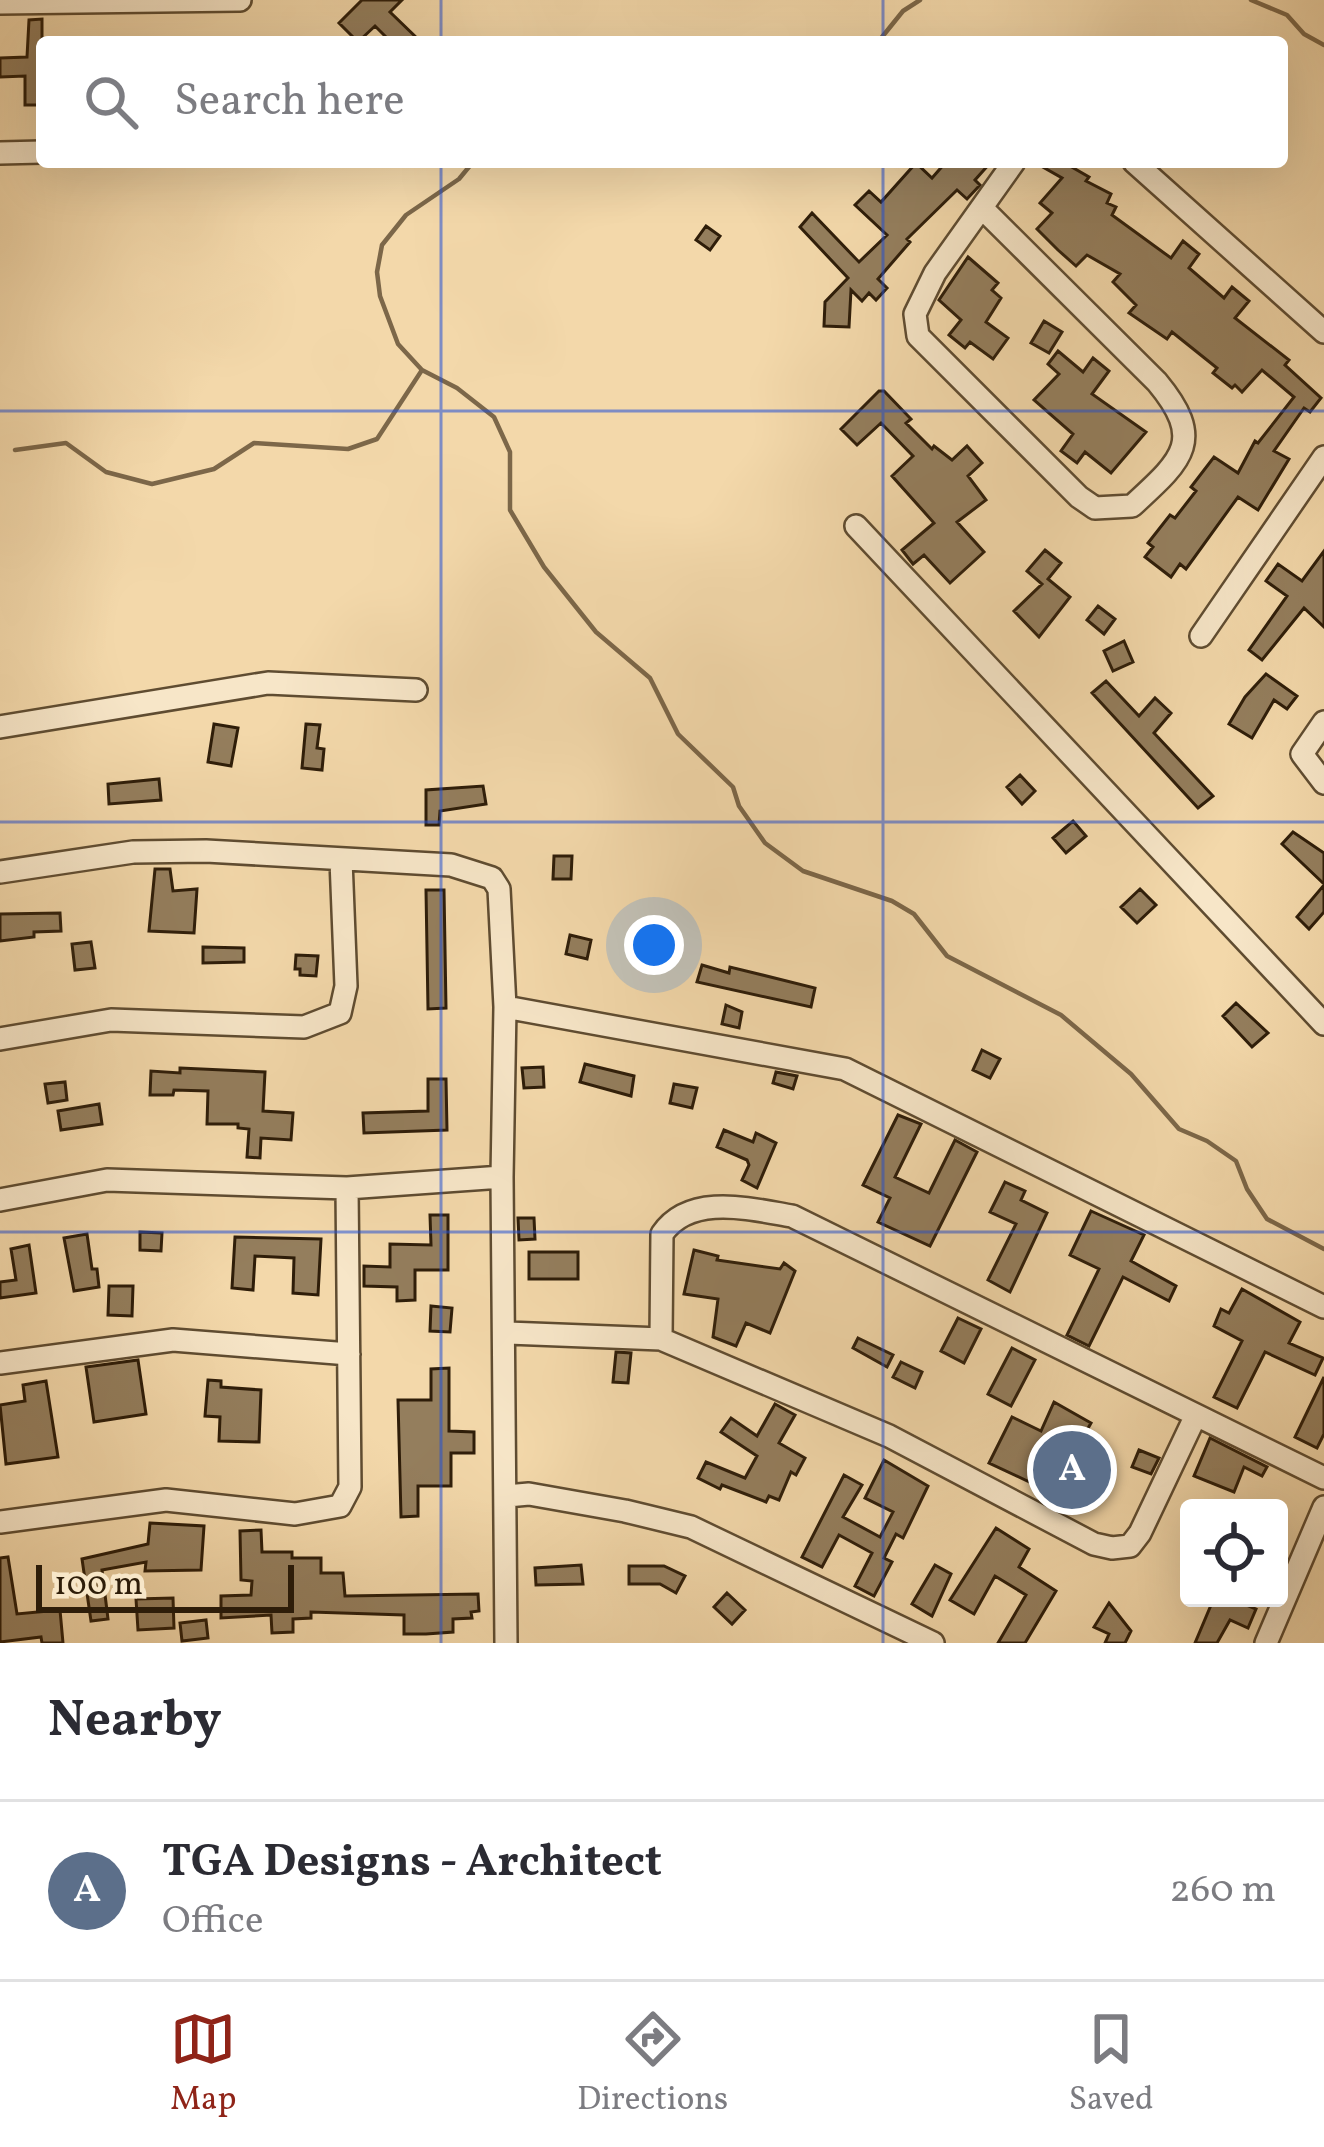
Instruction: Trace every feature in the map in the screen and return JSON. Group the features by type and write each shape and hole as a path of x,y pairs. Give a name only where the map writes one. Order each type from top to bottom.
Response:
{"street":[{"path":"0,3 240,0"},
{"path":"0,153 36,152"},
{"path":"983,209 1181,411 1186,435 1178,456 1132,506 1095,508 1079,496 918,336 915,314 935,273 1010,168"},
{"path":"1141,168 1324,332"},
{"path":"1201,636 1324,458"},
{"path":"856,526 1324,1024"},
{"path":"0,727 268,683 416,689"},
{"path":"1324,722 1302,754 1324,782"},
{"path":"0,872 133,851 206,850 469,868 491,878 500,890 506,1007 502,1177 506,1643"},
{"path":"0,1039 111,1020 304,1027 340,1013 346,986 341,860"},
{"path":"506,1007 845,1069 1324,1307"},
{"path":"0,1200 107,1180 347,1188 502,1177"},
{"path":"0,1522 166,1500 295,1514 340,1506 350,1486 347,1188"},
{"path":"661,1339 662,1234 671,1222 690,1210 737,1207 792,1216 1324,1478"},
{"path":"505,1333 661,1339 889,1436 1094,1544 1112,1549 1130,1546 1140,1533 1196,1415"},
{"path":"0,1363 173,1340 349,1354"},
{"path":"507,1496 529,1494 691,1527 932,1643"},
{"path":"1266,1643 1324,1508"}],"building":[{"path":"362,0 402,0 390,12 415,36 385,36 375,26 364,36 352,36 339,23"},
{"path":"42,19 42,36 36,36 36,105 25,105 25,76 0,77 0,58 27,57 29,20"},
{"path":"912,168 921,168 932,178 941,168 986,168 975,180 980,185 967,199 957,190 907,239 910,242 878,279 887,288 876,300 869,293 862,301 851,290 849,327 824,326 825,302 848,278 800,227 812,213 859,262 887,235 855,205 869,191 881,202"},
{"path":"1044,168 1073,168 1089,177 1086,181 1111,194 1107,203 1116,207 1112,215 1171,258 1183,241 1199,254 1189,268 1224,298 1232,287 1249,301 1235,318 1289,360 1285,365 1321,398 1310,412 1304,408 1274,451 1289,459 1258,510 1238,497 1186,569 1180,564 1171,577 1145,557 1153,547 1148,543 1196,491 1191,487 1214,457 1238,473 1255,441 1294,397 1262,370 1242,392 1235,385 1232,388 1213,373 1217,368 1172,332 1167,339 1129,313 1136,305 1113,282 1120,274 1087,255 1076,266 1058,250 1037,229 1052,213 1040,203 1062,178"},
{"path":"706,226 720,236 710,250 696,240"},
{"path":"968,257 998,283 992,290 1001,298 986,322 1008,338 993,359 970,342 965,348 949,335 961,320 939,300"},
{"path":"1044,321 1062,332 1049,353 1031,343"},
{"path":"1058,351 1083,372 1093,358 1109,371 1092,394 1146,432 1111,473 1085,452 1077,463 1061,451 1073,434 1034,400 1059,374 1048,364"},
{"path":"879,391 911,419 906,423 932,449 952,460 967,446 982,463 968,476 986,500 957,522 984,552 950,583 924,555 913,564 902,550 934,523 892,476 913,456 881,423 857,445 841,429"},
{"path":"1045,550 1061,563 1048,579 1070,597 1039,637 1014,611 1042,584 1027,571"},
{"path":"1324,551 1324,627 1304,608 1262,660 1249,650 1287,596 1266,581 1278,564 1302,581"},
{"path":"1098,606 1115,619 1104,634 1087,620"},
{"path":"1124,641 1133,662 1113,671 1104,651"},
{"path":"1266,674 1297,696 1287,709 1274,700 1252,738 1229,724"},
{"path":"1106,681 1139,716 1155,698 1171,713 1154,733 1213,796 1198,808 1092,693"},
{"path":"214,724 238,728 231,766 208,762"},
{"path":"306,724 320,725 317,748 324,749 322,770 302,768"},
{"path":"1020,775 1035,791 1022,804 1007,787"},
{"path":"159,779 161,800 109,804 108,784"},
{"path":"483,786 486,804 440,811 439,825 426,825 426,790"},
{"path":"1073,821 1086,836 1066,853 1053,838"},
{"path":"1293,832 1324,853 1324,884 1282,844"},
{"path":"554,856 572,856 571,879 553,879"},
{"path":"155,869 170,869 173,891 197,889 194,933 149,931"},
{"path":"1324,885 1324,912 1309,929 1297,917"},
{"path":"1140,889 1156,905 1137,923 1121,907"},
{"path":"426,890 444,890 446,1008 428,1009"},
{"path":"60,913 61,931 0,941 0,914"},
{"path":"570,935 591,940 587,959 566,954"},
{"path":"91,942 95,968 75,970 72,944"},
{"path":"203,947 244,948 244,962 203,963"},
{"path":"296,955 318,956 316,976 300,975 300,969 295,969"},
{"path":"702,965 729,973 730,967 815,988 811,1007 697,982"},
{"path":"1236,1003 1268,1033 1252,1047 1223,1016"},
{"path":"726,1005 742,1012 739,1028 722,1024"},
{"path":"982,1050 1000,1059 990,1078 973,1070"},
{"path":"585,1064 634,1076 631,1096 580,1082"},
{"path":"543,1067 544,1087 524,1088 522,1068"},
{"path":"180,1068 265,1072 263,1111 293,1113 291,1140 261,1138 260,1158 247,1157 249,1129 238,1128 238,1124 207,1124 208,1091 150,1095 151,1071 180,1073"},
{"path":"776,1072 797,1076 793,1089 773,1083"},
{"path":"428,1079 446,1079 447,1130 364,1133 363,1113 428,1111"},
{"path":"65,1082 67,1100 48,1103 45,1084"},
{"path":"674,1084 697,1088 692,1108 670,1103"},
{"path":"99,1104 102,1124 61,1130 58,1111"},
{"path":"898,1115 921,1124 895,1177 929,1193 955,1140 977,1152 930,1246 878,1222 890,1198 863,1185"},
{"path":"724,1130 753,1142 756,1133 776,1143 757,1188 742,1180 747,1160 717,1147"},
{"path":"1005,1182 1025,1191 1021,1200 1047,1213 1010,1292 988,1280 1016,1224 990,1212"},
{"path":"1091,1211 1144,1235 1131,1261 1176,1286 1169,1301 1123,1277 1089,1346 1067,1335 1099,1269 1070,1255"},
{"path":"430,1215 448,1215 448,1270 415,1270 415,1300 397,1301 397,1287 364,1286 364,1266 390,1267 390,1244 431,1245"},
{"path":"518,1218 534,1218 535,1239 519,1240"},
{"path":"140,1232 162,1233 161,1251 140,1250"},
{"path":"87,1234 99,1287 74,1291 64,1238"},
{"path":"235,1237 321,1239 318,1295 293,1293 294,1258 255,1256 253,1290 232,1288"},
{"path":"29,1245 36,1293 0,1298 0,1282 16,1280 11,1249"},
{"path":"694,1250 718,1256 717,1260 780,1269 784,1263 795,1271 770,1333 746,1323 736,1346 713,1337 718,1299 684,1294"},
{"path":"529,1252 578,1252 578,1279 529,1279"},
{"path":"109,1286 133,1286 132,1316 108,1315"},
{"path":"1242,1289 1300,1322 1289,1343 1323,1358 1315,1375 1265,1352 1237,1408 1214,1397 1242,1341 1214,1326 1221,1309 1229,1313"},
{"path":"431,1306 452,1308 450,1332 430,1331"},
{"path":"958,1318 981,1329 964,1363 941,1351"},
{"path":"858,1338 893,1355 887,1367 853,1348"},
{"path":"1012,1348 1035,1360 1011,1406 988,1394"},
{"path":"616,1352 631,1353 628,1383 613,1382"},
{"path":"138,1360 146,1414 94,1422 86,1367"},
{"path":"901,1362 922,1372 915,1388 893,1377"},
{"path":"449,1368 449,1431 474,1432 474,1453 451,1453 451,1486 418,1486 418,1516 401,1517 398,1400 431,1400 431,1369"},
{"path":"1324,1377 1324,1434 1317,1448 1295,1437"},
{"path":"208,1380 221,1381 221,1387 261,1390 259,1442 219,1441 220,1417 205,1416"},
{"path":"46,1381 58,1457 6,1464 0,1405 25,1401 23,1385"},
{"path":"1054,1402 1091,1423 1074,1453 1091,1462 1083,1480 1052,1462 1040,1487 989,1463 1012,1417 1041,1431"},
{"path":"775,1404 795,1415 779,1443 805,1458 796,1475 791,1472 779,1500 769,1496 766,1502 698,1478 706,1462 745,1478 757,1456 721,1432 731,1418 757,1436"},
{"path":"1210,1438 1267,1467 1262,1476 1244,1467 1234,1492 1194,1476"},
{"path":"1139,1450 1159,1458 1151,1474 1132,1467"},
{"path":"884,1460 928,1486 903,1538 896,1534 884,1558 892,1562 874,1596 855,1586 872,1553 839,1535 822,1567 802,1557 844,1475 862,1485 843,1517 880,1537 893,1512 865,1498"},
{"path":"150,1523 204,1526 201,1570 145,1571 146,1562 102,1570 108,1619 91,1621 82,1559 148,1544"},
{"path":"996,1528 1029,1549 1019,1567 1056,1591 1025,1643 998,1643 1026,1595 995,1576 974,1614 950,1600"},
{"path":"261,1530 262,1552 321,1558 321,1573 343,1573 345,1596 478,1594 479,1611 471,1612 472,1618 453,1619 453,1632 426,1634 404,1634 404,1615 311,1612 311,1618 293,1619 293,1632 272,1633 271,1615 221,1618 221,1596 251,1595 252,1581 241,1580 240,1531"},
{"path":"8,1557 17,1614 60,1610 63,1643 42,1643 41,1637 0,1642 0,1558"},
{"path":"581,1565 583,1584 536,1585 535,1568"},
{"path":"935,1565 951,1574 932,1616 912,1604"},
{"path":"629,1566 664,1566 685,1576 676,1593 660,1584 629,1584"},
{"path":"727,1593 745,1610 732,1624 714,1607"},
{"path":"173,1598 174,1628 138,1630 136,1599"},
{"path":"1109,1603 1131,1631 1125,1643 1105,1643 1109,1634 1094,1627"},
{"path":"1210,1607 1256,1609 1248,1628 1230,1620 1217,1643 1195,1643"},
{"path":"206,1620 208,1638 182,1641 180,1623"}],"waterway":[{"path":"883,36 903,11 920,0"},
{"path":"1251,0 1287,15 1304,34 1324,45"},
{"path":"468,168 406,215 382,245 377,272 380,296 398,344 422,370 457,388 494,417 510,452 510,510 544,567 596,632 650,678 678,734 733,787 739,806 765,843 803,871 892,901 914,914 947,956 1061,1015 1131,1074 1179,1129 1236,1161 1267,1219 1324,1249"},
{"path":"15,450 66,443 106,472 152,484 214,469 254,443 348,449 377,439 422,370"}],"place":[{"name":"TGA Designs - Architect","path":"1072,1470"}]}
